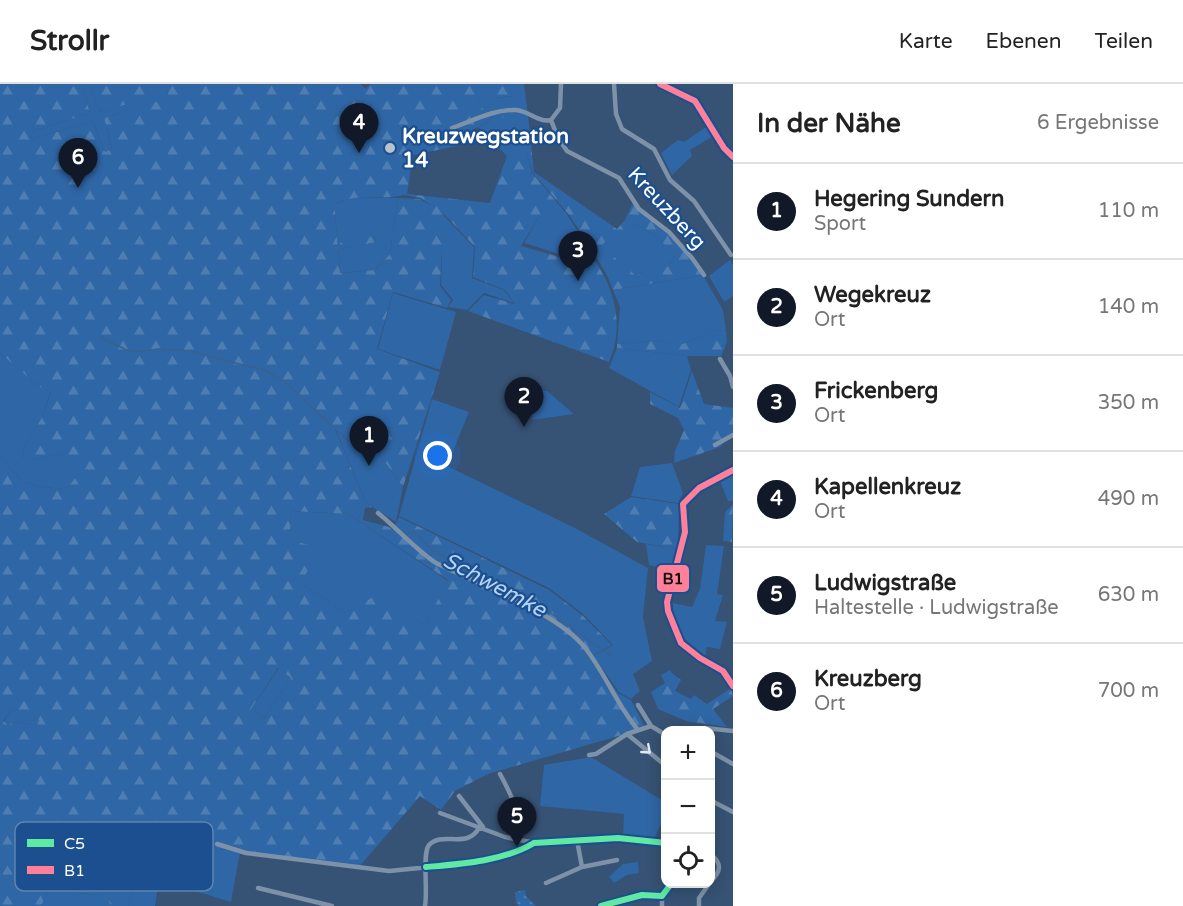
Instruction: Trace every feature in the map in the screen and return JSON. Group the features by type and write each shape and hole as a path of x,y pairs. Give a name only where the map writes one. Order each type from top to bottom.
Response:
{"street":[{"path":"452,128 499,111 525,112 545,121 551,120 560,108 561,84"},
{"path":"614,84 616,117 622,129 654,149 670,180 694,201 731,255"},
{"path":"660,84 695,101 724,148 733,157"},
{"name":"Kreuzberg","path":"551,120 558,138 567,151 617,177 640,210 660,223 673,236 704,275"},
{"path":"720,359 730,376 733,387"},
{"path":"715,445 733,435"},
{"path":"733,470 718,480 695,490 683,504 685,532 667,605 669,616 681,643 700,658 723,671 733,686"},
{"path":"378,513 436,563 529,608 561,628 585,647 626,715 638,730"},
{"path":"638,705 651,726 661,732"},
{"path":"589,755 596,754 627,734 651,726"},
{"path":"715,729 733,731"},
{"path":"627,734 661,762"},
{"path":"715,753 733,764"},
{"path":"500,774 514,798 520,824 519,840"},
{"path":"459,796 482,827"},
{"path":"715,802 733,812"},
{"path":"440,813 505,837 540,844 619,837 661,842"},
{"path":"425,906 427,898 425,851 434,841 466,839 482,827"},
{"path":"577,840 582,867"},
{"path":"217,843 246,853 382,870 450,865 525,849 534,843"},
{"path":"715,857 720,864 715,876"},
{"path":"546,883 582,867 617,860"},
{"path":"258,888 332,906"},
{"path":"662,906 662,896 668,888"},
{"path":"699,906 699,898 706,888"},
{"path":"601,906 642,895 662,896"}],"green space":[{"path":"0,84 81,84 90,113 30,132 32,139 93,121 105,152 112,149 104,118 168,98 168,92 100,112 90,84 360,84 366,89 370,84 509,84 512,96 496,98 488,88 478,103 489,116 513,111 528,115 534,172 617,229 625,220 633,203 671,234 703,275 613,290 606,273 570,216 533,173 526,152 532,173 566,213 547,204 521,246 570,260 595,261 608,285 616,310 616,335 609,362 468,311 484,295 515,304 505,290 473,277 475,247 444,214 440,286 451,300 447,308 393,292 377,349 440,372 403,487 372,444 349,423 335,429 366,503 373,507 365,508 363,520 393,530 399,517 549,590 582,615 612,645 592,656 618,693 631,700 644,725 632,732 488,774 455,791 441,810 420,796 359,867 226,849 213,851 213,822 15,822 15,891 48,891 41,906 0,906 0,457 23,482 42,487 66,489 77,476 67,472 67,458 60,454 22,462 24,448 42,417 51,392 38,386 0,353","holes":["490,116 509,118 517,153 507,156 490,203 407,194 413,155 458,146 461,136 491,120","404,195 421,198 433,207 420,199 398,198 393,232 340,243 339,249 392,239 390,254 375,270 340,273 335,204 360,197","636,224 655,235 675,256 666,268 652,263 645,267 643,272 635,275 630,270 625,272 624,277 621,278 616,270 616,258 605,255 601,246 606,241 615,239","291,511 348,514 448,580 425,625 376,595 346,613 301,583 320,548 290,540","278,668 291,678 264,718 251,709","17,709 39,720 37,725 15,722 8,725 3,721 11,711"]},
{"path":"81,84 90,84 100,112 167,91 169,98 104,118 112,150 105,152 93,121 32,139 30,132 90,113"},
{"path":"509,84 524,84 528,115 492,116 509,117 518,153 507,156 478,127 491,120 478,103 488,87 497,98 512,96"},
{"path":"709,125 715,135 690,150 692,156 672,175 661,153 678,140 684,142"},
{"path":"353,197 398,198 393,232 340,249 392,238 390,254 375,270 340,273 335,204"},
{"path":"547,203 566,213 593,255 592,257 566,256 524,243"},
{"path":"443,215 474,247 472,278 504,290 514,303 484,293 467,310 448,307 453,300 441,285"},
{"path":"636,224 655,235 675,256 666,268 621,279 601,246 606,240"},
{"path":"730,260 733,265 733,296 724,302 709,276"},
{"path":"703,275 723,310 726,331 716,330 683,344 669,344 659,340 617,344 620,307 613,290"},
{"path":"393,293 456,312 440,370 378,349"},
{"path":"716,330 726,331 727,342 721,356 687,356 617,348 617,344 659,340 669,344 683,344"},
{"path":"617,348 687,356 691,370 679,407 609,368"},
{"path":"0,353 38,386 51,391 42,417 24,448 22,462 60,454 67,458 67,467 77,476 66,489 42,487 23,482 0,457"},
{"path":"692,371 704,404 733,408 733,433 720,447 674,463 675,451 684,430 678,418 650,404 650,392 680,408"},
{"path":"535,390 547,391 574,414 532,420"},
{"path":"432,399 469,412 447,466 575,528 648,568 643,617 652,661 633,674 640,691 631,699 619,692 593,656 613,645 583,614 549,588 399,516"},
{"path":"349,423 372,444 403,487 396,522 366,503 335,428"},
{"path":"672,463 683,493 678,503 631,496 640,467"},
{"path":"733,471 733,501 728,501 720,481"},
{"path":"631,497 679,504 678,549 637,542 604,514"},
{"path":"733,504 732,542 723,541 725,512"},
{"path":"291,511 348,514 448,581 425,625 376,596 346,613 301,583 290,540"},
{"path":"646,544 678,549 672,571 649,565"},
{"path":"706,545 724,546 717,594 723,595 715,621 727,622 720,649 707,647 705,659 684,644 674,627 673,603 692,607 700,589"},
{"path":"279,668 291,678 264,718 251,709"},
{"path":"670,670 681,680 675,691 691,699 694,695 707,704 731,688 733,696 713,709 727,727 686,721 658,709 651,692 665,683 661,675"},
{"path":"18,709 39,720 37,725 15,722 8,725 3,722 11,711"},
{"path":"591,757 661,800 661,824 655,837 623,835 624,814 540,806 544,765"},
{"path":"226,849 240,853 231,902 195,891 213,891 213,851"},
{"path":"638,862 639,873 627,875 614,883 609,877 623,864"},
{"path":"525,890 526,896 536,906 519,906 516,903 515,892"},
{"path":"48,891 95,895 103,891 112,891 109,902 111,906 41,906"},
{"path":"64,891 103,891 95,895"},
{"path":"111,891 132,891 128,906 111,906 109,902"},
{"path":"132,891 157,891 155,906 128,906"}],"waterway":[{"name":"Schwemke","path":"100,337 127,350 137,352 158,349 180,350 262,369 285,382 333,427"},
{"name":"Schwemke","path":"337,430 349,441"},
{"name":"Schwemke","path":"409,533 414,532 432,549 472,575 509,587 535,602 613,657"}],"transit line":[{"name":"B1","path":"660,84 695,101 724,148 733,157"},
{"name":"B1","path":"733,470 699,488 683,504 685,532 667,602 668,611 681,643 700,658 723,671 733,686"},
{"name":"C5","path":"534,843 618,838 661,842"},
{"name":"C5","path":"426,867 496,858 534,843"},
{"name":"C5","path":"601,906 642,895 662,896 668,888"}],"place":[{"name":"Kreuzwegstation 14","path":"390,148"},
{"name":"Kapellenkreuz","path":"359,153"},
{"name":"Kreuzberg","path":"78,188"},
{"name":"Frickenberg","path":"578,281"},
{"name":"Wegekreuz","path":"524,427"},
{"name":"Hegering Sundern","path":"369,466"},
{"name":"Ludwigstraße","path":"517,847"}]}
